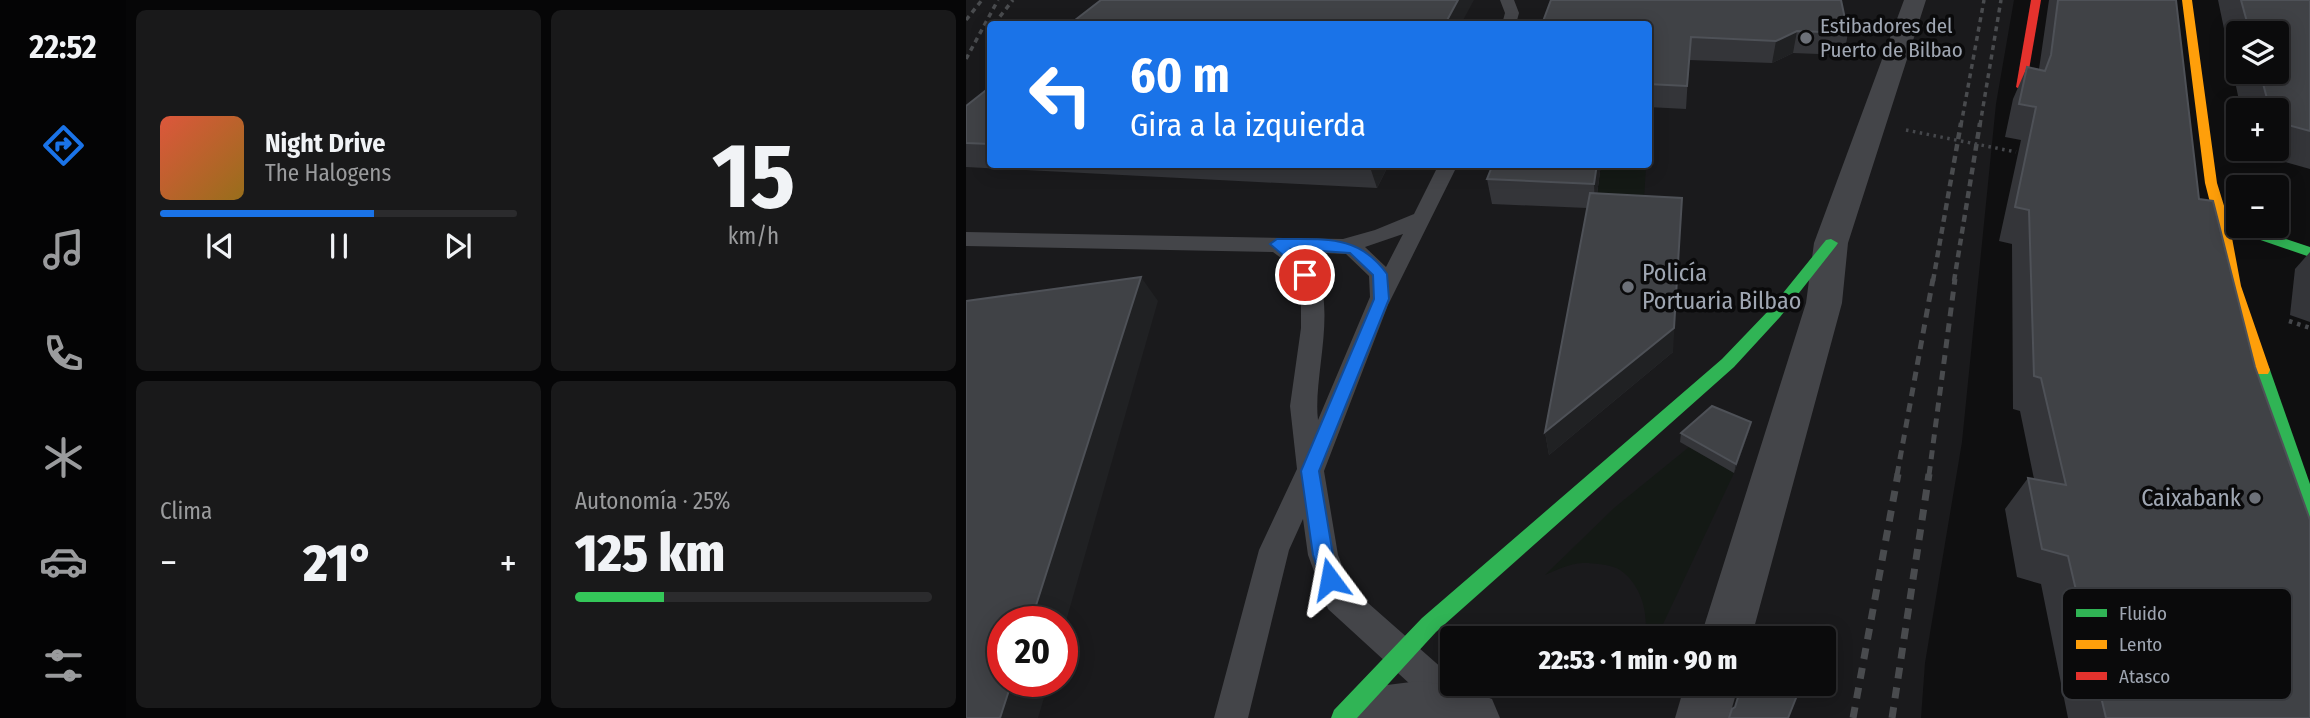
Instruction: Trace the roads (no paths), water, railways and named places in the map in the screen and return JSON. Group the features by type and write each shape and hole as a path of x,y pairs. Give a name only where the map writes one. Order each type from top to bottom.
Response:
{"street":[{"path":"1729,626 1824,303 1831,243 1915,0"},
{"path":"2021,87 2036,0"},
{"path":"2187,0 2209,171 2235,286 2310,511"},
{"path":"2222,222 2308,246"},
{"path":"1342,718 1429,625 1728,363 1776,313 1831,243"},
{"path":"1702,718 1708,696"},
{"path":"1366,718 1378,713 1409,709 1437,709 1472,718"}],"lane":[{"path":"1507,0 1512,13 1510,21"},
{"path":"1231,718 1274,550 1310,471 1381,299 1447,168"},
{"path":"1343,246 1382,235 1421,218"},
{"path":"966,239 1343,246 1354,249 1380,274 1381,299"},
{"path":"1277,244 1298,260 1312,290 1313,328 1303,406 1323,555 1339,598 1472,718"}],"railway":[{"path":"966,20 982,0"},
{"path":"966,59 998,0"},
{"path":"996,21 1013,0"},
{"path":"1961,125 1984,0"},
{"path":"1980,125 2001,0"},
{"path":"1933,281 1961,123"},
{"path":"1954,281 1980,123"},
{"path":"1897,475 1933,279"},
{"path":"1929,475 1955,279"},
{"path":"1853,718 1898,474"},
{"path":"1892,718 1929,474"}],"place":[{"name":"Estibadores del Puerto de Bilbao","path":"1806,38"},
{"name":"Policía Portuaria Bilbao","path":"1628,287"},
{"name":"Caixabank","path":"2255,498"}]}
